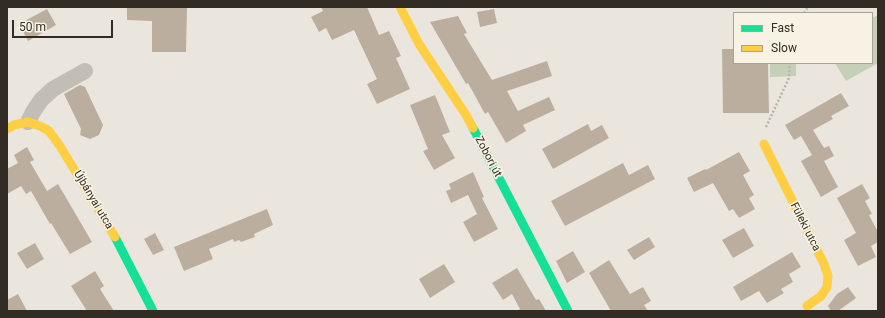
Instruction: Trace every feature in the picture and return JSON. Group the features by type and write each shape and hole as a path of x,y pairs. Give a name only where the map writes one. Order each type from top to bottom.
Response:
{"street":[{"name":"Zobori út","path":"400,7 419,44 466,115 568,311"},
{"path":"7,129 14,125 28,122 41,100 53,88 85,71"},
{"name":"Újbányai utca","path":"28,122 49,131 60,146 111,229 154,311"},
{"name":"Füleki utca","path":"764,144 824,264 828,276 827,287 822,296 806,309"}],"path":[{"path":"764,144 761,138 788,78 790,64"}],"green space":[{"path":"878,15 878,63 846,81 836,64 873,64 873,18"},
{"path":"770,64 796,64 796,76 770,77"}],"building":[{"path":"127,7 187,7 186,52 152,52 152,21 127,20"},
{"path":"321,7 367,7 379,35 389,31 401,56 396,58 410,89 377,104 367,84 377,79 354,30 332,40 326,28 319,32 311,17 323,11"},
{"path":"47,9 56,25 28,41 19,24"},
{"path":"494,9 497,23 480,27 477,12"},
{"path":"458,16 467,33 464,34 492,80 547,61 552,76 507,91 518,111 549,97 555,110 523,125 526,131 506,143 488,112 485,114 468,83 466,84 430,22"},
{"path":"722,49 733,49 733,64 768,64 769,113 723,113"},
{"path":"80,85 85,87 103,125 99,135 90,139 80,135 81,129 64,94"},
{"path":"841,93 849,106 831,116 833,119 813,130 824,148 829,146 834,156 824,161 838,187 821,197 801,161 812,155 801,136 794,140 785,125"},
{"path":"435,95 450,132 442,135 455,158 434,170 423,151 428,149 410,105"},
{"path":"588,124 591,131 602,125 609,138 553,169 542,149"},
{"path":"27,147 34,160 30,162 47,191 58,184 92,242 70,254 51,223 50,224 31,191 26,194 21,186 7,194 7,169 18,163 14,155"},
{"path":"739,152 750,171 743,175 754,195 749,198 755,209 739,218 733,209 729,211 713,183 694,192 687,178 705,169 706,170"},
{"path":"623,163 629,175 648,165 655,179 565,226 551,201"},
{"path":"473,172 484,197 482,198 498,229 474,242 463,222 477,214 468,195 451,203 446,191 451,189 449,184"},
{"path":"862,184 870,198 865,201 872,214 869,215 878,232 878,242 871,246 876,257 858,266 844,240 856,233 837,198"},
{"path":"267,209 273,225 254,234 255,237 241,242 239,240 234,242 233,239 209,249 213,259 184,271 174,247"},
{"path":"744,228 754,246 733,258 722,240"},
{"path":"155,233 164,250 153,255 144,239"},
{"path":"649,237 655,247 634,260 627,250"},
{"path":"35,243 44,259 27,269 17,253"},
{"path":"573,251 585,272 567,283 556,261"},
{"path":"792,252 801,267 789,274 793,282 781,289 784,293 767,303 759,291 741,301 733,287"},
{"path":"609,260 630,294 643,287 651,301 644,305 648,311 611,311 589,273"},
{"path":"444,264 455,282 430,298 419,279"},
{"path":"517,268 536,300 539,299 546,311 517,311 520,309 512,294 503,300 492,283"},
{"path":"95,271 104,286 100,289 114,311 87,311 71,286"},
{"path":"848,287 856,298 838,311 831,311 828,306 837,294"},
{"path":"18,294 27,311 7,311 7,300"}],"traffic: fast":[{"path":"473,128 568,311"},
{"path":"115,237 153,311"}],"traffic: slow":[{"path":"400,7 419,44 473,128"},
{"path":"7,129 14,125 28,122 49,131 60,146 115,237"},
{"path":"764,144 824,264 828,276 827,287 821,296 807,306"}]}
